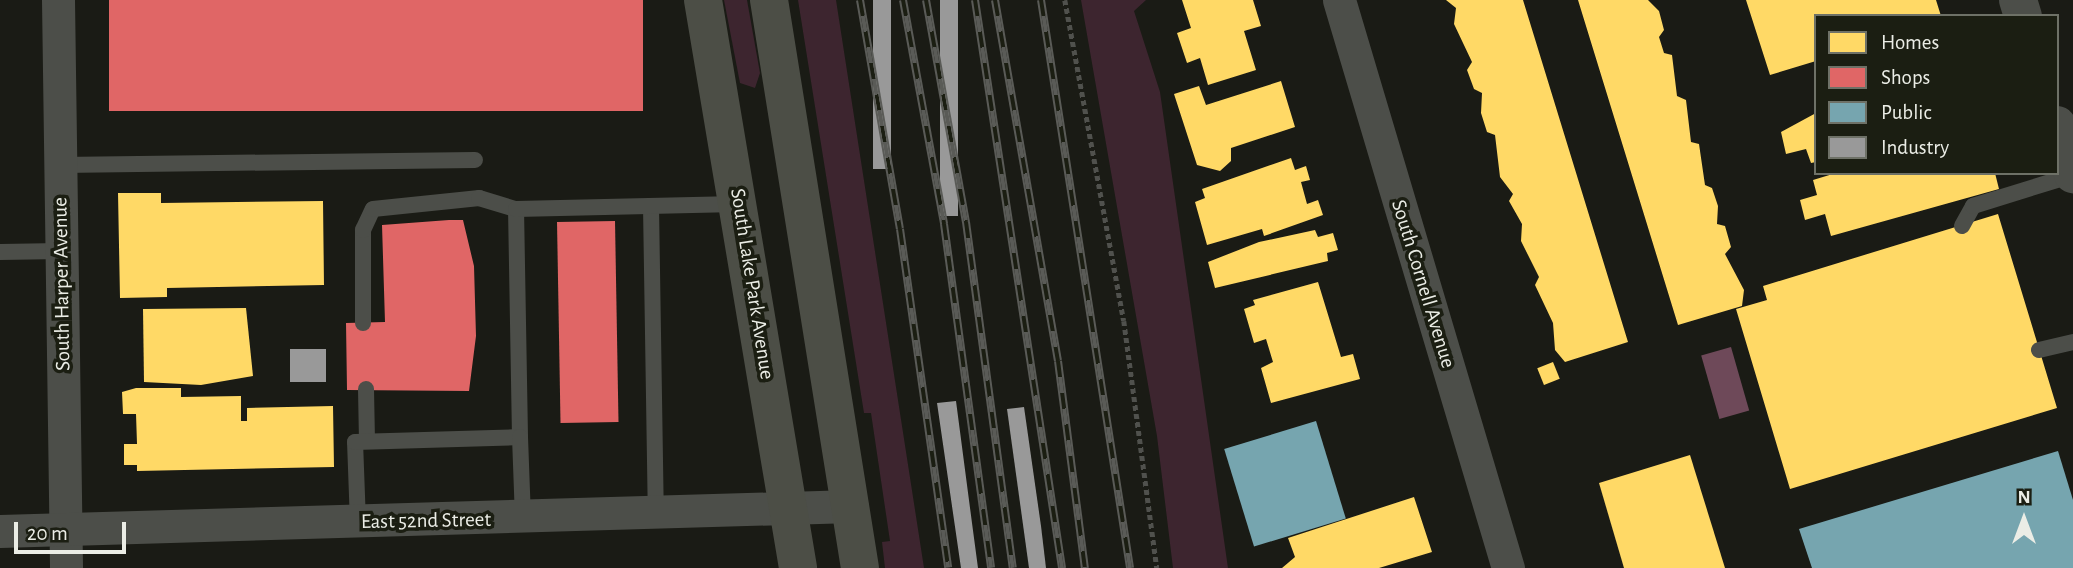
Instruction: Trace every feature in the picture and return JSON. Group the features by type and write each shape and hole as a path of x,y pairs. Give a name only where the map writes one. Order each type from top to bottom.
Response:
{"main road":[{"name":"South Lake Park Avenue","path":"704,0 798,568"},
{"path":"769,0 860,568"}],"street":[{"name":"South Harper Avenue","path":"58,0 66,568"},
{"name":"South Cornell Avenue","path":"1339,0 1508,568"},
{"path":"2059,131 2073,175"},
{"name":"East 52nd Street","path":"0,531 523,519 852,506"}],"lane":[{"path":"60,165 475,160"},
{"path":"1962,226 1973,206 2073,175"},
{"path":"363,323 363,230 373,209 480,198 516,209 739,204"},
{"path":"651,206 656,515"},
{"path":"516,209 523,519"},
{"path":"0,252 61,251"},
{"path":"2039,350 2073,342"},
{"path":"366,389 367,441"},
{"path":"358,523 355,442 520,438"}],"path":[{"path":"1065,0 1124,321 1157,568"}],"shaded area":[{"path":"724,0 747,0 760,73 755,88 740,83"},
{"path":"798,0 836,0 924,568 885,568 882,542 890,541 871,413 864,413"},
{"path":"1081,0 1146,0 1134,11 1160,92 1228,568 1173,568 1157,436"},
{"path":"1731,347 1749,410 1719,419 1701,356"}],"building: Homes":[{"path":"1182,0 1253,0 1261,26 1244,31 1256,70 1208,85 1200,58 1187,63 1177,33 1191,28"},
{"path":"1446,0 1523,0 1628,342 1565,362 1555,350 1553,323 1535,285 1539,277 1521,241 1522,224 1509,201 1513,194 1500,177 1495,135 1487,132 1481,113 1482,93 1474,89 1467,70 1472,62 1454,24 1456,8"},
{"path":"1578,0 1648,0 1659,11 1664,30 1659,37 1664,53 1672,55 1677,96 1686,100 1691,142 1699,144 1705,185 1712,188 1718,206 1717,224 1725,226 1731,247 1725,254 1744,290 1742,306 1678,325"},
{"path":"1746,0 1936,0 1940,14 1814,14 1814,62 1770,75"},
{"path":"1281,81 1295,127 1231,148 1231,161 1220,171 1197,165 1174,94 1199,86 1206,105"},
{"path":"1814,114 1814,162 1811,163 1806,149 1786,154 1781,132"},
{"path":"1291,158 1295,170 1306,166 1310,180 1301,182 1307,204 1318,200 1323,215 1264,236 1262,229 1207,245 1195,202 1205,198 1202,189"},
{"path":"1829,175 1996,175 1999,189 1831,236 1825,214 1805,220 1800,200 1817,195 1813,180"},
{"path":"118,193 161,193 161,203 323,201 324,285 167,288 167,297 120,298"},
{"path":"1998,214 2057,408 1790,489 1736,309 1767,300 1763,286"},
{"path":"1315,230 1318,237 1333,233 1338,250 1327,253 1328,261 1215,288 1208,262 1259,242"},
{"path":"1318,282 1341,357 1353,354 1360,379 1271,403 1261,368 1273,362 1266,339 1254,343 1244,309 1255,305 1253,300"},
{"path":"246,308 253,376 201,385 144,382 143,309"},
{"path":"1553,362 1560,379 1544,385 1537,368"},
{"path":"136,388 181,388 181,397 241,396 241,421 247,421 247,408 333,406 334,467 137,471 137,465 124,465 124,444 137,444 136,414 123,414 122,392"},
{"path":"1690,455 1725,568 1624,568 1599,483"},
{"path":"1414,497 1432,552 1379,568 1282,568 1295,557 1288,538"}],"building: Shops":[{"path":"109,0 643,0 643,111 109,111"},
{"path":"463,220 474,266 476,336 469,391 347,390 346,323 385,322 382,225"},
{"path":"615,221 619,422 561,423 557,222"}],"building: Public":[{"path":"1316,421 1346,519 1254,547 1224,449"},
{"path":"2058,451 2073,500 2073,568 1812,568 1799,529"}],"building: Industry":[{"path":"873,0 891,0 891,169 873,169"},
{"path":"940,0 958,0 958,216 940,216"},
{"path":"290,349 326,349 326,382 290,382"},
{"path":"956,401 978,568 961,568 937,403"},
{"path":"1024,407 1046,568 1029,568 1007,409"}],"railway":[{"path":"860,0 900,229 948,568"},
{"path":"903,0 944,224 991,568"},
{"path":"926,0 966,222 1013,568"},
{"path":"975,0 1062,568"},
{"path":"995,0 1058,361 1085,568"},
{"path":"1041,0 1130,568"}]}
